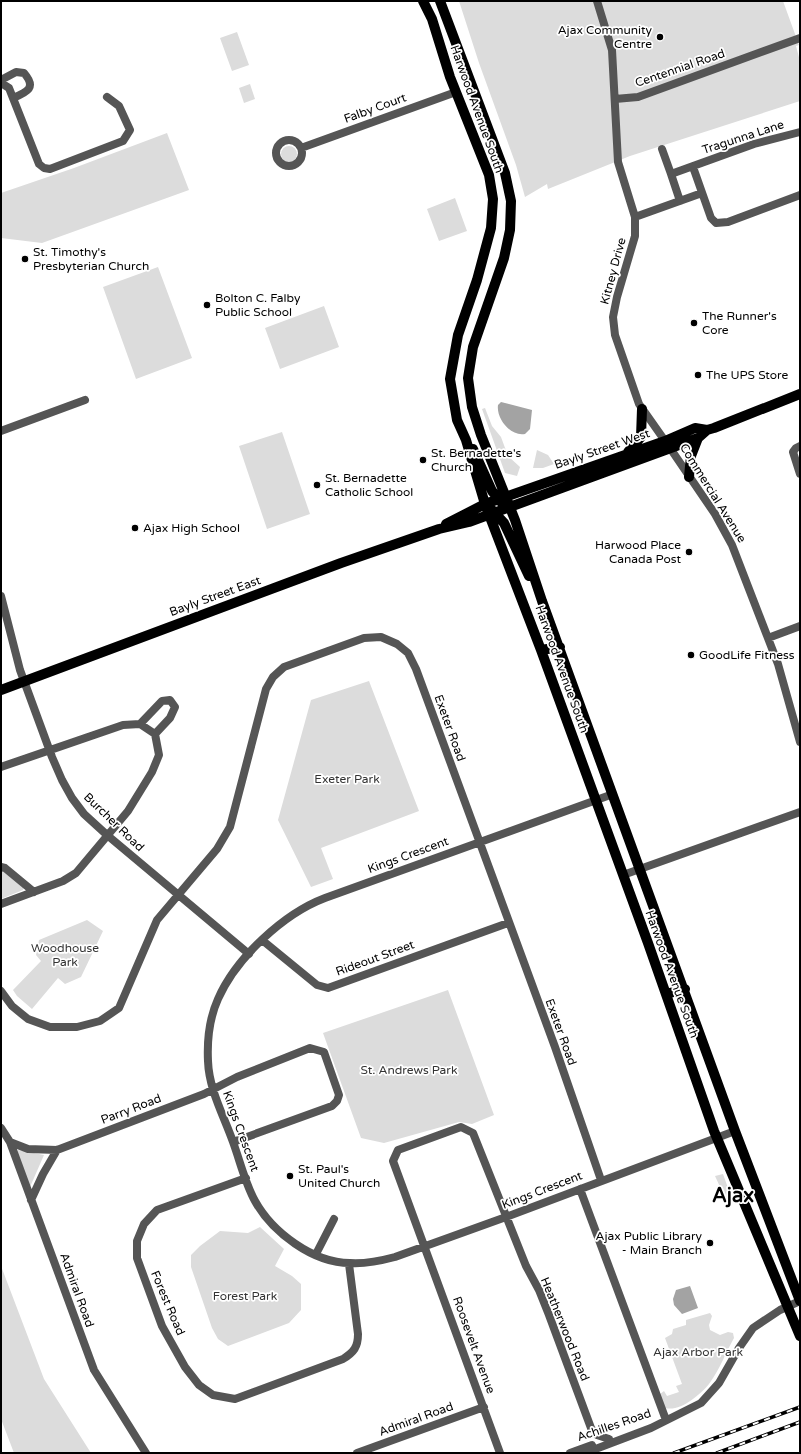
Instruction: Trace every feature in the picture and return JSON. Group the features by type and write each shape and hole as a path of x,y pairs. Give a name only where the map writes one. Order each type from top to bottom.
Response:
{"main road":[{"name":"Harwood Avenue South","path":"423,1 432,19 456,92 488,175 492,199 491,228 477,280 458,335 450,379 457,420 466,440 485,504 492,513 717,1138 800,1336"},
{"name":"Harwood Avenue South","path":"440,1 468,70 471,86 505,173 511,201 510,230 504,258 473,347 468,378 472,407 502,498"},
{"path":"456,92 471,86"},
{"name":"Bayly Street West","path":"485,504 627,453 698,438 707,430 800,394"},
{"path":"627,453 641,437 642,409"},
{"name":"Bayly Street West","path":"492,513 668,444 695,428 707,430"},
{"path":"689,477 690,456 698,438"},
{"path":"466,440 475,451 492,491 502,498 504,505 510,506"},
{"name":"Bayly Street East","path":"439,529 450,521 485,504"},
{"name":"Harwood Avenue South","path":"510,506 542,601 685,989 735,1131 800,1301"},
{"path":"492,513 504,523 542,601"},
{"name":"Bayly Street East","path":"1,690 341,563 439,529 470,522 492,513"},
{"path":"541,650 560,647"},
{"path":"666,994 685,989"}],"street":[{"path":"597,1 612,50 615,99"},
{"name":"Centennial Road","path":"615,99 638,97 800,38"},
{"path":"13,98 27,92 30,86 30,79 24,73 16,72 1,81 9,88 39,164 44,168 50,168 124,141 130,130 119,106 107,97"},
{"name":"Falby Court","path":"301,148 456,92"},
{"name":"Kitney Drive","path":"615,99 618,162 635,217 635,236 617,297 613,317 615,335 642,409 668,444"},
{"name":"Tragunna Lane","path":"671,174 754,144 799,135"},
{"path":"662,149 680,201"},
{"path":"693,166 711,218 716,223 728,222 800,195"},
{"path":"635,217 702,193"},
{"path":"1,430 85,400"},
{"name":"Commercial Avenue","path":"668,444 715,514 732,545 768,638 790,704 800,742"},
{"path":"798,447 793,452 800,474"},
{"name":"Burcher Road","path":"1,596 25,682 62,780 72,798 84,814 107,835 249,954"},
{"path":"768,638 800,626"},
{"name":"Exeter Road","path":"1,991 12,1006 28,1019 50,1027 77,1027 100,1021 119,1008 157,920 217,849 230,827 266,689 273,677 284,667 364,638 380,637 398,644 408,653 416,669 555,1047 602,1180"},
{"path":"140,724 162,701 170,700 174,707 172,712 155,734"},
{"path":"1,767 123,724 140,724 155,734 159,755 152,772 128,811 76,873 63,881 1,904"},
{"name":"Kings Crescent","path":"613,794 314,902 288,917 262,940 249,954 226,984 208,1030 208,1062 213,1090 255,1200 274,1226 299,1246 316,1254 349,1264 382,1260 424,1246 506,1217 735,1131"},
{"path":"623,875 641,870 800,812"},
{"path":"1,867 34,892"},
{"name":"Rideout Street","path":"262,940 317,985 328,988 508,922"},
{"name":"Parry Road","path":"10,1142 28,1149 57,1150 213,1090 237,1077 310,1048 324,1052 340,1095 337,1102 332,1106 233,1142"},
{"name":"Heatherwood Road","path":"424,1246 393,1161 398,1150 409,1145 461,1127 468,1129 473,1133 526,1266 539,1290 591,1428"},
{"name":"Admiral Road","path":"1,1128 10,1142 94,1370 146,1453"},
{"path":"31,1200 43,1174 57,1150"},
{"name":"Forest Road","path":"246,1178 157,1210 144,1224 137,1241 137,1258 162,1326 185,1367 199,1385 214,1395 235,1398 343,1359 353,1353 358,1343 358,1334 349,1264"},
{"path":"580,1188 666,1420"},
{"path":"316,1254 334,1218"},
{"name":"Roosevelt Avenue","path":"424,1246 500,1453"},
{"name":"Achilles Road","path":"570,1453 586,1450 643,1431 694,1408 707,1398 719,1383 746,1337 754,1328 762,1320 800,1301"},
{"name":"Admiral Road","path":"357,1453 484,1407"},
{"name":"Achilles Road","path":"586,1450 641,1426 666,1420"},
{"path":"591,1428 597,1435 609,1439"},
{"path":"586,1450 591,1428"}],"green space":[{"path":"459,1 783,1 799,45 796,46 800,61 800,101 630,156 548,189 547,184 525,197 516,165 479,63"},
{"path":"237,32 249,65 232,71 220,38"},
{"path":"250,84 255,99 244,103 239,88"},
{"path":"167,133 189,190 42,243 1,238 1,193 74,168"},
{"path":"289,146 296,151 297,154 292,161 289,162 282,157 281,154 286,147"},
{"path":"455,198 467,231 439,241 427,209"},
{"path":"158,267 192,358 136,379 103,287"},
{"path":"324,306 339,347 280,369 265,328"},
{"path":"485,408 492,426 501,437 508,456 520,467 517,476 505,473 482,409"},
{"path":"282,432 310,514 267,529 239,446"},
{"path":"537,450 548,455 554,464 543,468 533,468"},
{"name":"Exeter Park","path":"369,681 419,811 321,848 333,879 311,887 278,820 311,700"},
{"path":"1,870 21,883 24,887 23,890 1,899"},
{"name":"Woodhouse Park","path":"87,920 103,931 81,977 65,984 58,978 32,1009 17,996 13,990 41,961 36,955 39,940"},
{"name":"St. Andrews Park","path":"448,990 494,1115 472,1124 459,1122 384,1143 361,1138 323,1033"},
{"path":"17,1151 44,1155 30,1187"},
{"path":"723,1174 733,1202 722,1199 721,1189 715,1176"},
{"name":"Forest Park","path":"260,1227 284,1249 275,1266 292,1276 301,1284 301,1310 289,1323 228,1346 218,1339 212,1328 191,1267 191,1255 220,1231 248,1233"},
{"path":"1,1266 44,1379 91,1453 14,1453 1,1419"},
{"name":"Ajax Arbor Park","path":"710,1313 712,1316 709,1325 710,1330 720,1335 728,1332 733,1333 734,1338 709,1384 689,1402 671,1409 665,1408 660,1394 664,1391 667,1396 679,1392 676,1386 682,1384 665,1338 672,1334 673,1329 686,1325 686,1320"}],"shaded area":[{"path":"501,402 532,410 530,429 525,434 515,433 502,421 498,410 498,405"},
{"path":"690,1286 698,1308 682,1314 674,1305 673,1299 676,1290"}],"railway":[{"path":"674,1453 800,1407"},
{"path":"717,1453 800,1422"}],"place":[{"name":"Ajax Community Centre","path":"660,37"},
{"name":"St. Timothy's Presbyterian Church","path":"25,259"},
{"name":"Bolton C. Falby Public School","path":"207,305"},
{"name":"The Runner's Core","path":"694,323"},
{"name":"The UPS Store","path":"698,375"},
{"name":"St. Bernadette's Church","path":"423,460"},
{"name":"St. Bernadette Catholic School","path":"317,485"},
{"name":"Ajax High School","path":"135,528"},
{"name":"Harwood Place Canada Post","path":"689,552"},
{"name":"GoodLife Fitness","path":"691,655"},
{"name":"St. Paul's United Church","path":"290,1176"},
{"name":"Ajax Public Library - Main Branch","path":"710,1243"}],"district":[{"name":"Ajax","path":"733,1196"}]}
